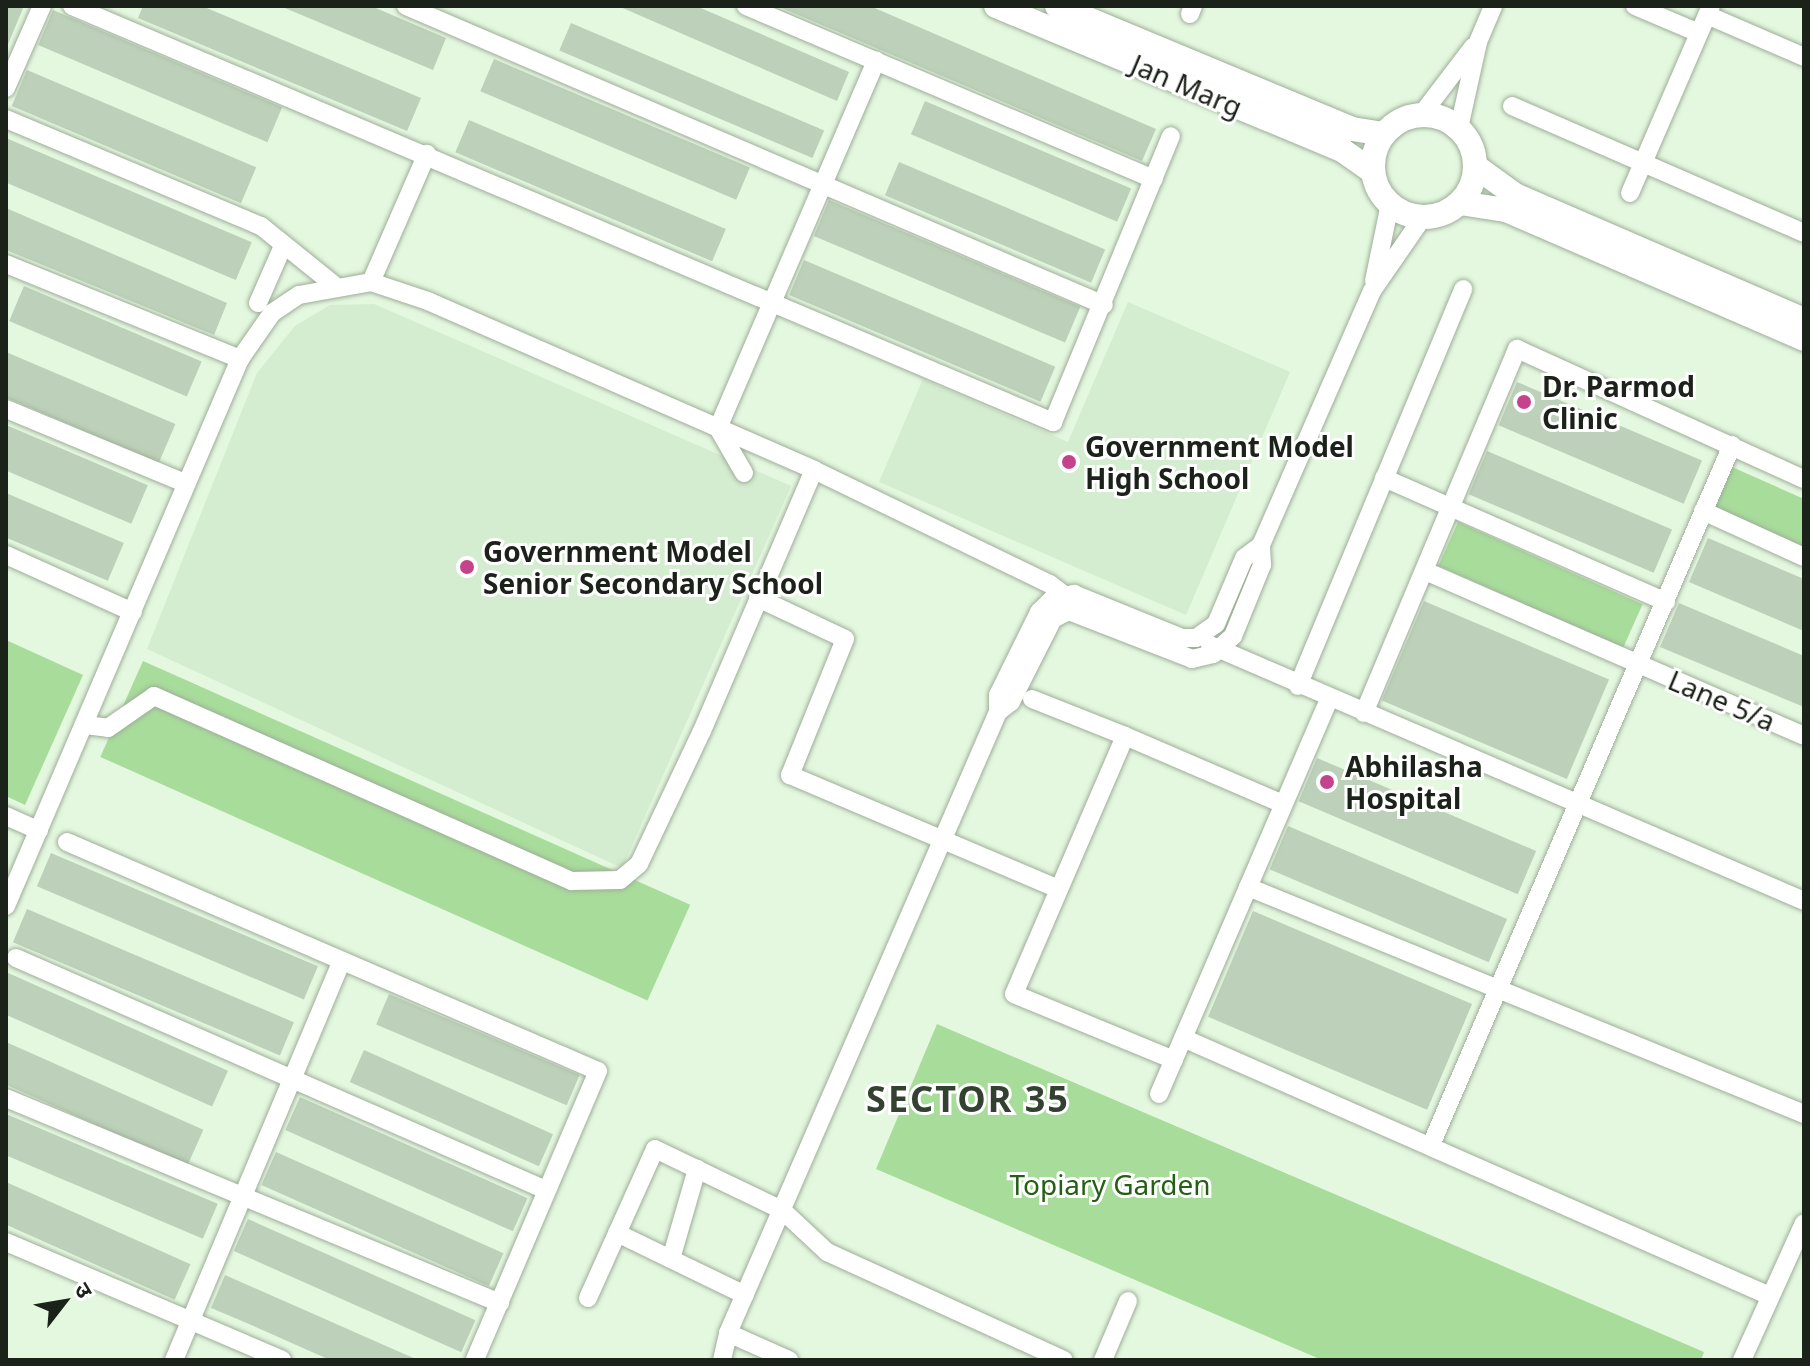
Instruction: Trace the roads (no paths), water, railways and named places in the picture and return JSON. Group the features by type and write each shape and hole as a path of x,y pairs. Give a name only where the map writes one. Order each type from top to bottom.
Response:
{"main road":[{"name":"Jan Marg","path":"996,6 1342,150 1373,172"},
{"name":"Jan Marg","path":"1057,6 1352,129 1384,134"},
{"path":"1460,203 1475,166 1471,145 1459,128 1442,117 1422,114 1403,119 1384,134 1376,147 1373,172 1390,204 1423,217 1460,203 1506,210 1804,339"},
{"path":"1475,166 1515,195 1804,320"}],"street":[{"path":"6,88 42,6"},
{"path":"72,6 1053,422 1104,305 1171,136"},
{"path":"406,6 826,182 1104,305"},
{"path":"746,6 1154,179"},
{"path":"1459,128 1478,42 1493,6"},
{"path":"1635,6 1699,33"},
{"path":"1630,193 1709,10 1804,57"},
{"path":"1422,114 1478,42"},
{"path":"718,428 876,61"},
{"path":"1512,106 1804,233"},
{"path":"6,119 238,216 334,285"},
{"path":"371,282 427,154"},
{"path":"1372,291 1390,204"},
{"path":"6,906 240,359 272,313 299,295 334,285 371,282 428,301 814,470 1066,603 1192,659 1219,649 1233,636 1262,565 1261,545 1372,291 1423,217"},
{"path":"258,303 283,246"},
{"path":"6,264 240,359"},
{"path":"1298,686 1463,289"},
{"path":"1364,713 1517,349 1804,479"},
{"path":"6,409 185,483"},
{"path":"718,428 744,473"},
{"path":"1431,1145 1732,445"},
{"path":"85,725 108,728 154,696 572,881 620,880 639,864 814,470"},
{"path":"1384,478 1450,511 1666,602"},
{"path":"1703,511 1804,557"},
{"path":"1196,638 1216,624 1244,558 1261,545"},
{"path":"6,555 133,612"},
{"name":"Lane 5/a","path":"1425,571 1804,736"},
{"path":"720,1359 728,1333 998,712 998,695 1039,612 1084,596 1182,638 1196,638 1298,686 1804,901"},
{"path":"758,598 845,639 790,775 945,838 1059,889"},
{"path":"1032,699 1283,804"},
{"path":"1159,1094 1329,699"},
{"path":"1125,736 1014,994 1174,1060"},
{"path":"6,816 39,831"},
{"path":"67,842 598,1071 475,1360"},
{"path":"1248,887 1804,1114"},
{"path":"16,958 546,1190"},
{"path":"174,1360 342,961"},
{"path":"1183,1038 1770,1296"},
{"path":"6,1098 500,1303"},
{"path":"588,1298 655,1149 782,1210 827,1252 1064,1360"},
{"path":"671,1259 697,1169"},
{"path":"1742,1360 1804,1223"},
{"path":"617,1233 745,1295"},
{"path":"6,1242 282,1360"},
{"path":"1103,1360 1128,1301"},
{"path":"728,1333 789,1360"}],"place":[{"name":"Dr. Parmod Clinic","path":"1524,402"},
{"name":"Government Model High School","path":"1069,462"},
{"name":"Government Model Senior Secondary School","path":"467,567"},
{"name":"Abhilasha Hospital","path":"1327,782"}],"district":[{"name":"SECTOR 35","path":"968,1099"}],"park label":[{"name":"Topiary Garden","path":"1110,1184"}]}
